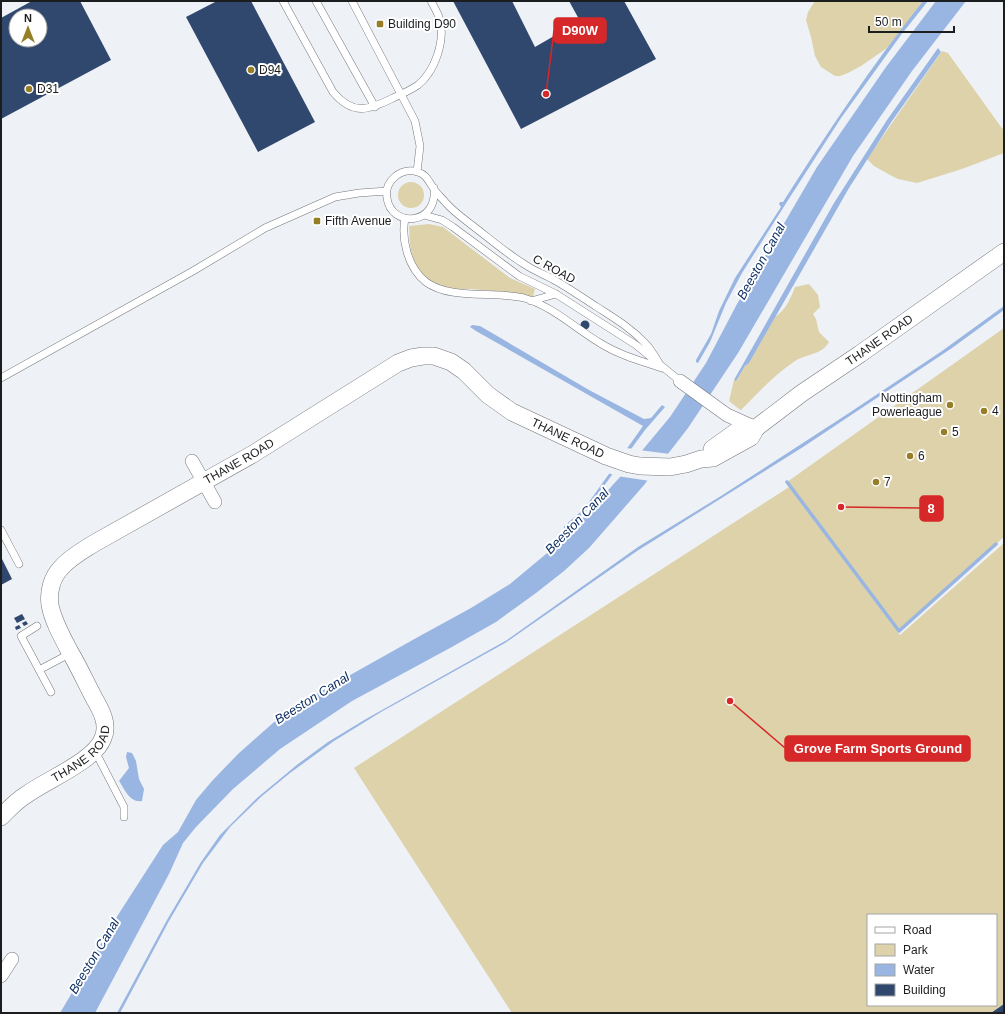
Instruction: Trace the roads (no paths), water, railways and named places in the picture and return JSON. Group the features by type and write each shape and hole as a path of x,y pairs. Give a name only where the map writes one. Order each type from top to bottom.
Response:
{"street":[{"name":"THANE ROAD","path":"1,817 26,795 75,766 94,751 103,738 105,729 104,719 57,625 50,606 51,586 61,567 74,556 93,544 253,454 398,363 411,358 423,356 434,356 451,362 464,371 488,395 512,412 606,456 629,464 662,467 694,461 740,430 756,428 802,393 860,354 1004,252"},
{"path":"680,381 727,415 756,428"},
{"path":"192,461 215,502"}],"lane":[{"path":"283,1 334,92 345,104 353,107 368,109 375,107 419,84 435,61 441,31 439,17 431,1"},
{"path":"316,1 375,107"},
{"path":"352,1 415,121 417,128 420,146 417,172 409,171 394,177 389,184 387,191 389,205 399,216 405,218"},
{"name":"C ROAD","path":"417,172 428,178 447,204 460,217 524,265 556,281 625,325 647,344 662,368"},
{"path":"424,215 433,204 435,196 434,188"},
{"path":"1,378 194,271 265,228 335,197 359,193 387,191"},
{"name":"C ROAD","path":"662,368 629,357 601,344 558,314 532,301 516,297 446,291 425,282 415,271 409,257 404,227 405,218 418,218 424,215 442,220 519,276 556,294 636,345 662,368 680,381"},
{"name":"C ROAD","path":"532,301 556,294"},
{"path":"1,530 19,564"},
{"path":"37,626 21,636 51,692"},
{"path":"39,670 71,653"},
{"path":"94,751 124,807 124,817"}],"water":[{"path":"923,1 928,1 901,35 841,118 742,273 726,303 710,342 698,363 696,362 711,334 719,311 735,278 781,207 779,204 780,202 783,202 850,100"},
{"name":"Beeston Canal","path":"936,1 966,1 912,71 853,156 738,353 688,428 644,485 589,548 564,571 536,593 496,622 352,701 280,749 233,789 196,827 183,843 169,874 95,1013 60,1013 118,915 163,845 178,832 196,800 238,754 295,706 471,608 510,584 564,539 620,477 670,417 706,363 737,304 817,167 886,67"},
{"path":"938,48 941,52 892,121 849,188 749,363 745,366 736,381 734,380 834,203 887,120"},
{"path":"1004,306 1004,310 952,348 803,447 637,551 505,643 381,712 334,741 290,773 262,796 230,827 203,863 169,921 120,1013 117,1013 167,920 201,862 220,835 257,798 298,764 328,742 366,719 507,640 638,547 721,496 846,415 942,351"},
{"path":"472,325 480,326 589,390 644,419 651,418 662,405 665,407 645,430 584,513 564,530 564,526 584,509 643,426 476,331 470,327"},
{"path":"127,752 132,753 136,761 139,779 144,789 142,801 131,798 119,781 129,768 126,757"}],"waterway":[{"path":"787,482 899,631 996,544"}],"place":[{"name":"Building D90","path":"380,24"},
{"name":"D94","path":"251,70"},
{"name":"D31","path":"29,89"},
{"name":"D90W","path":"546,94"},
{"name":"Fifth Avenue","path":"317,221"},
{"name":"Nottingham Powerleague","path":"950,405"},
{"name":"4","path":"984,411"},
{"name":"5","path":"944,432"},
{"name":"6","path":"910,456"},
{"name":"7","path":"876,482"},
{"name":"8","path":"841,507"},
{"name":"Grove Farm Sports Ground","path":"730,701"}]}
